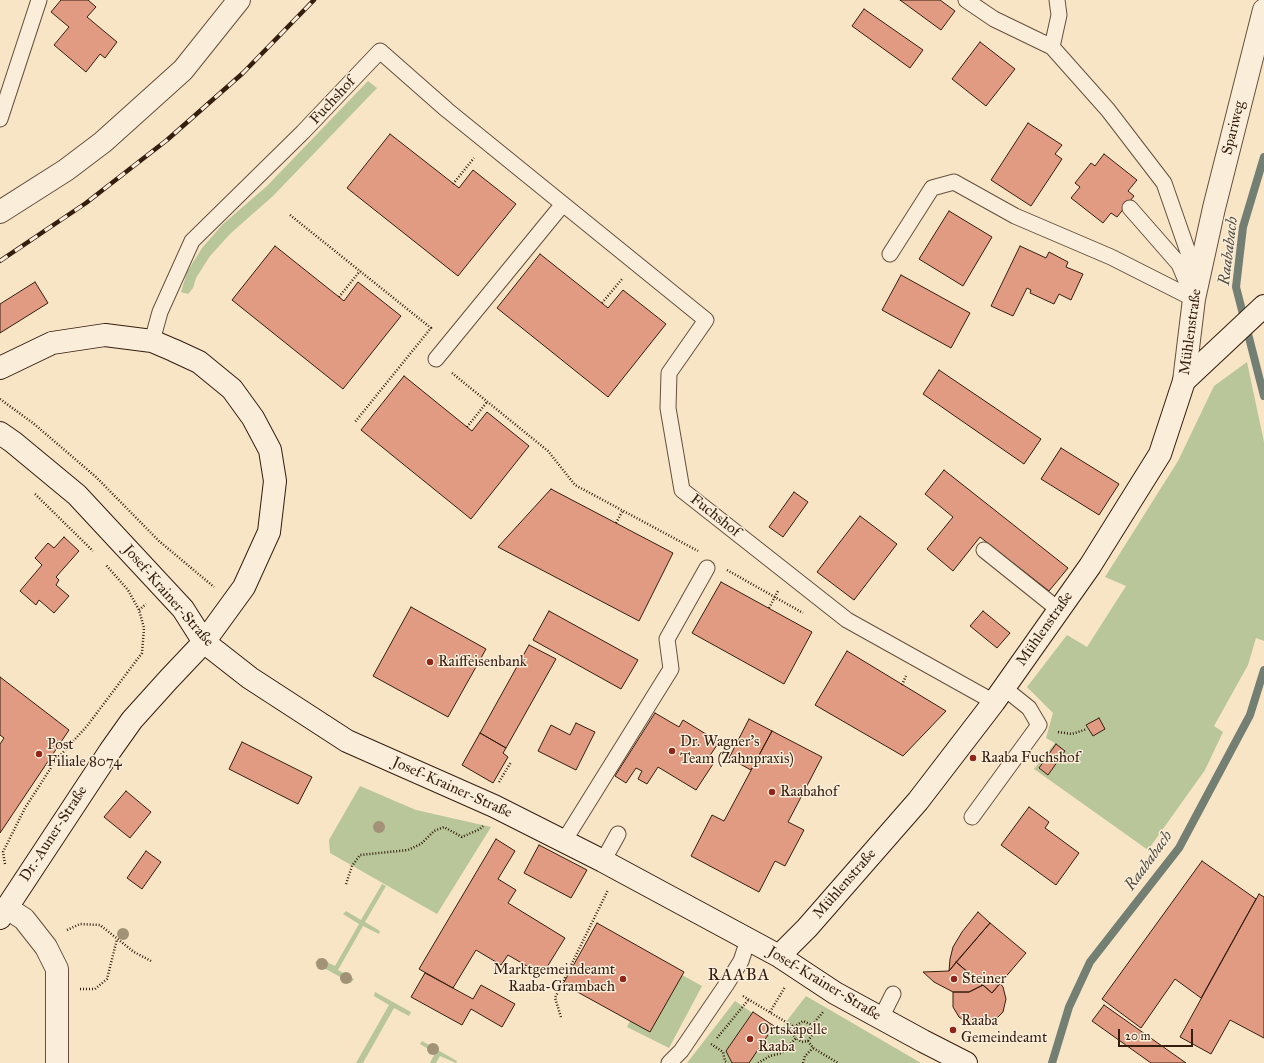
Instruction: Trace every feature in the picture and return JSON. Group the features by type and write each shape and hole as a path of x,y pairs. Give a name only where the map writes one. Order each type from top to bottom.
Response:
{"street":[{"path":"0,212 66,170 103,142 182,70 236,1"},
{"name":"Spariweg","path":"1205,247 1264,10"},
{"name":"Mühlenstraße","path":"779,956 807,928 918,802 999,695 1090,566 1160,454 1184,381 1194,299 1205,247"},
{"path":"1184,381 1216,349 1264,306"},
{"name":"Dr.-Auner-Straße","path":"0,368 52,343 105,335 152,341 199,362 232,389 253,418 270,450 275,481 269,532 244,587 204,642 132,720 110,750 3,913"},
{"name":"Josef-Krainer-Straße","path":"0,433 77,495 183,609 204,642 250,678 347,741 494,806 564,841 779,956 835,992 966,1063"},
{"path":"3,913 24,919 42,941 57,969 59,1062"}],"lane":[{"path":"0,119 38,0"},
{"path":"966,0 994,18 1052,47 1108,110 1164,182 1188,252 1194,299"},
{"path":"1052,47 1059,15 1057,0"},
{"name":"Fuchshof","path":"152,341 160,312 192,241 257,179 380,51 487,143 706,320 669,373 668,408 682,490 847,620 999,695"},
{"path":"890,254 932,188 954,182 1015,216 1111,257 1194,299"},
{"path":"436,360 563,204"},
{"path":"1130,208 1179,264 1194,299"},
{"path":"984,550 1059,610"},
{"path":"564,841 671,669 667,639 707,568"},
{"path":"972,817 1039,726 1028,708 999,695"},
{"path":"611,866 618,834"},
{"path":"669,1063 681,1051 726,985 741,961 748,940"},
{"path":"881,1018 893,994"}],"path":[{"path":"453,184 487,143"},
{"path":"290,215 431,328 356,422"},
{"path":"602,303 635,262"},
{"path":"339,297 360,271"},
{"path":"417,345 548,451 575,485 701,552"},
{"path":"0,399 34,423 96,477 159,541 232,602"},
{"path":"467,427 487,402"},
{"path":"31,490 95,552"},
{"path":"616,523 623,510"},
{"path":"3,868 5,863 3,852 33,796 56,760 87,726 142,653 144,628 139,610 128,590 105,563"},
{"path":"724,568 808,616"},
{"path":"1039,726 1063,734 1072,734 1087,729"},
{"path":"498,784 512,762"},
{"path":"346,884 352,866 360,855 408,850 421,844 434,831 444,827 462,837 480,829 485,824"},
{"path":"561,1017 556,998 611,866"},
{"path":"67,930 80,924 100,925 134,952 151,961"},
{"path":"80,989 95,989 107,979 117,939"},
{"path":"770,1012 788,983"},
{"path":"726,985 794,1027"},
{"path":"728,1063 725,1060 723,1052 710,1044 748,999"},
{"path":"812,1025 803,1021 794,1027 792,1032 796,1038 802,1042 808,1041 812,1035 812,1025 825,1009"},
{"path":"758,1063 770,1056 782,1053 796,1038"},
{"path":"808,1041 813,1048 838,1063"},
{"path":"803,1063 805,1056 813,1048"}],"green space":[{"path":"368,81 377,88 273,196 231,233 210,256 196,278 193,288 188,294 181,292 187,272 202,248 223,224 267,186"},
{"path":"1247,362 1264,442 1264,641 1256,638 1248,665 1214,726 1223,732 1205,770 1148,850 1034,769 1055,743 1046,738 1053,713 1027,687 1067,635 1087,647 1126,586 1105,577 1178,461 1214,386"},
{"path":"360,786 416,810 491,827 437,914 330,853 329,840"},
{"path":"382,884 386,886 365,922 380,931 379,934 363,926 338,970 354,979 351,983 315,963 319,958 335,966 359,924 343,914 346,911 361,920"},
{"path":"682,975 702,986 669,1048 627,1027 631,1019"},
{"path":"375,992 411,1012 409,1016 394,1008 363,1063 356,1063 389,1005 374,996"},
{"path":"806,996 921,1063 687,1063 735,1001 779,1031"},
{"path":"422,1041 457,1061 456,1063 440,1056 436,1063 430,1063 435,1053 420,1044"}],"building":[{"path":"61,0 88,0 96,7 87,17 117,42 105,58 100,54 86,72 54,45 69,27 51,12"},
{"path":"900,0 940,0 955,11 941,30"},
{"path":"864,9 923,50 910,68 852,26"},
{"path":"980,42 1015,69 986,106 952,79"},
{"path":"1028,123 1062,145 1055,154 1062,159 1031,206 991,180"},
{"path":"390,134 459,188 473,170 516,204 458,276 347,188"},
{"path":"1104,154 1137,180 1128,191 1134,196 1117,217 1111,213 1103,223 1071,198 1080,187 1075,183 1091,163 1095,166"},
{"path":"949,211 992,237 963,286 919,259"},
{"path":"275,246 344,301 358,282 401,316 343,389 232,300"},
{"path":"1020,246 1046,258 1049,252 1068,262 1066,267 1083,274 1071,300 1059,294 1054,304 1030,293 1031,290 1027,288 1013,316 991,306"},
{"path":"540,254 608,308 623,290 666,324 608,397 497,308"},
{"path":"901,275 970,313 951,348 882,310"},
{"path":"35,282 48,303 0,333 0,304"},
{"path":"939,370 1041,439 1024,464 923,394"},
{"path":"404,376 472,431 487,412 529,446 471,519 361,430"},
{"path":"1061,448 1119,484 1099,515 1041,479"},
{"path":"944,470 1068,568 1049,591 980,537 953,571 927,549 953,517 925,494"},
{"path":"551,489 673,553 639,621 498,547"},
{"path":"794,492 808,502 783,537 769,527"},
{"path":"860,516 897,544 854,600 817,572"},
{"path":"64,537 79,551 56,577 59,580 56,585 69,596 54,613 39,600 36,605 20,591 42,565 35,558 48,543 54,548"},
{"path":"721,582 812,632 784,684 692,633"},
{"name":"Raiffeisenbank","path":"411,607 486,649 448,717 373,676"},
{"path":"549,611 638,660 621,689 533,640"},
{"path":"983,611 1010,633 997,648 970,626"},
{"path":"529,645 556,659 506,748 480,733"},
{"path":"847,651 946,711 903,756 815,705"},
{"path":"0,677 69,730 0,833 0,744 4,738 0,735"},
{"name":"Dr. Wagner's Team (Zahnpraxis)","path":"655,713 679,727 683,720 719,742 707,760 713,764 696,790 658,767 647,784 638,779 642,771 636,768 626,783 615,776"},
{"path":"1099,718 1105,729 1093,736 1086,725"},
{"path":"749,719 772,731 751,770 729,758"},
{"path":"576,723 595,732 576,770 538,751 551,725 570,735"},
{"name":"Raabahof","path":"772,731 822,757 788,822 804,830 785,866 775,861 759,892 691,856 712,815 724,821"},
{"path":"480,733 506,748 503,753 508,757 493,783 462,765"},
{"path":"242,742 312,777 298,804 229,769"},
{"path":"1056,744 1065,751 1048,775 1039,768"},
{"path":"126,791 151,812 130,838 104,817"},
{"path":"1029,807 1049,822 1045,828 1079,853 1056,885 1001,845"},
{"path":"496,839 515,851 498,879 516,890 508,903 565,938 542,975 508,955 501,965 476,950 453,988 419,969"},
{"path":"539,845 587,870 571,898 524,873"},
{"path":"146,851 161,862 142,889 127,878"},
{"path":"1202,861 1256,899 1201,998 1175,979 1141,1028 1102,999"},
{"path":"1259,894 1264,897 1264,1038 1230,1020 1211,1054 1180,1037"},
{"path":"978,912 990,923 949,971 953,947 962,932"},
{"name":"Marktgemeindeamt Raaba-Grambach","path":"597,923 684,972 650,1032 563,984"},
{"path":"990,923 1026,953 992,993 956,962"},
{"name":"Steiner","path":"956,962 983,985 969,992 953,992 934,982 923,972 949,971"},
{"path":"425,973 473,999 481,985 515,1004 502,1027 471,1009 462,1025 411,997"},
{"path":"1000,983 1003,987 1006,999 1003,1012 993,1022 979,1025 969,1024 959,1017 953,1007 953,992 969,992 983,985 992,993"},
{"path":"1104,1005 1186,1063 1151,1063 1092,1021"},
{"name":"Ortskapelle Raaba","path":"753,1012 774,1026 749,1063 732,1063 726,1051"}],"waterway":[{"name":"Raababach","path":"1264,157 1243,227 1236,287 1264,396"},
{"name":"Raababach","path":"1052,1063 1069,1007 1090,962 1179,848 1250,715 1264,670"}],"railway":[{"path":"0,261 86,203 167,140 243,73 314,0"}],"place":[{"name":"Raiffeisenbank","path":"430,662"},
{"name":"Dr. Wagner's Team (Zahnpraxis)","path":"672,751"},
{"name":"Post Filiale 8074","path":"39,754"},
{"name":"Raaba Fuchshof","path":"973,758"},
{"name":"Raabahof","path":"772,792"},
{"name":"Marktgemeindeamt Raaba-Grambach","path":"623,979"},
{"name":"Steiner","path":"954,979"},
{"name":"Raaba Gemeindeamt","path":"953,1030"},
{"name":"Ortskapelle Raaba","path":"750,1039"}],"district":[{"name":"RAABA","path":"739,976"}]}
